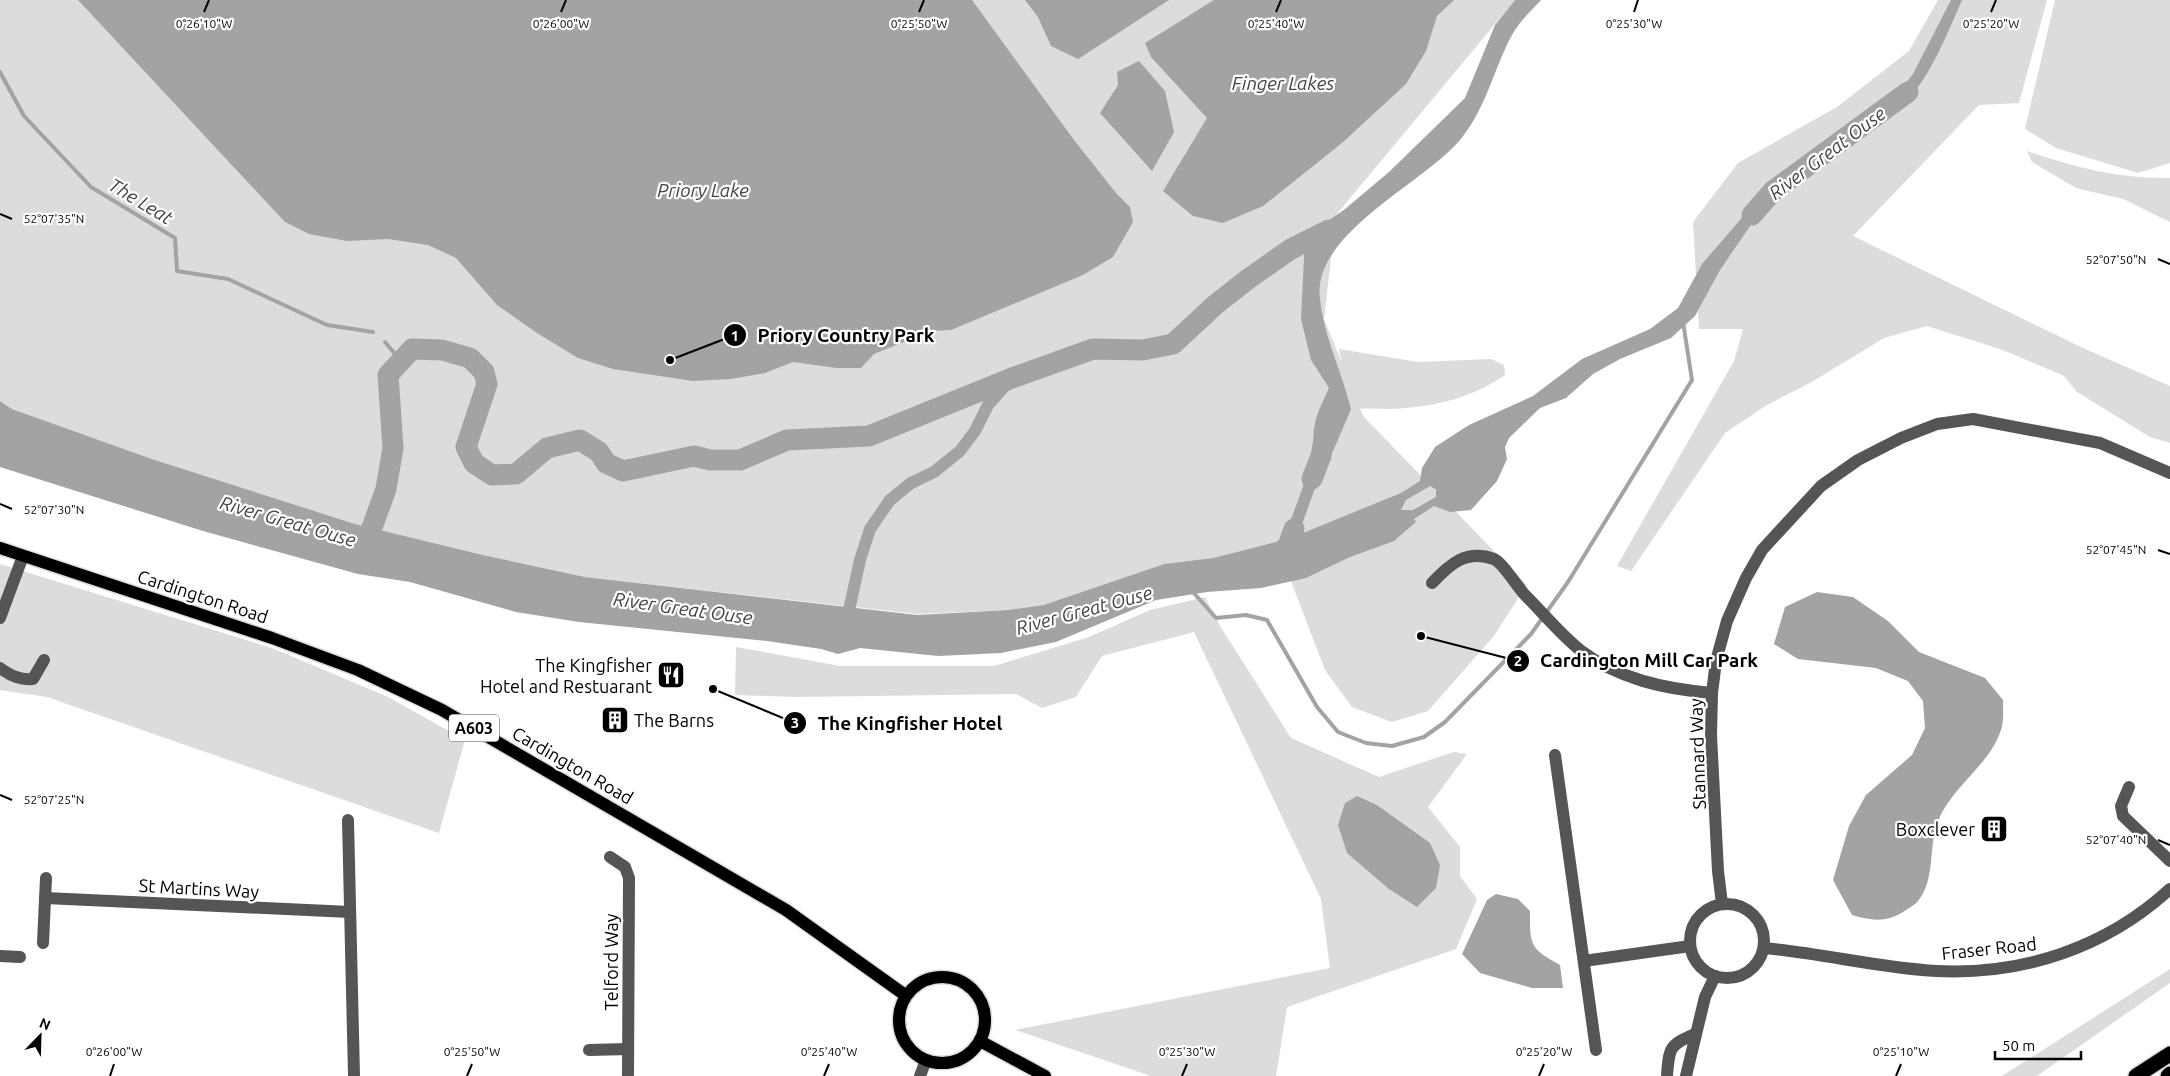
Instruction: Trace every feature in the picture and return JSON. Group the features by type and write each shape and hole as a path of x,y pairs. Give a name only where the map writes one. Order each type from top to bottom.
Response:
{"highway":[{"path":"2136,1076 2170,1054"}],"main road":[{"name":"Cardington Road","path":"0,548 272,638 358,670 442,710 786,910 905,995"},
{"path":"941,976 961,980 978,994 985,1010 985,1026 980,1042 969,1054 956,1061 938,1063 926,1060 911,1051 902,1036 898,1015 905,995 921,981 927,979 941,976"},
{"path":"980,1042 1045,1076"}],"street":[{"name":"Stannard Way","path":"1722,904 1718,871 1711,736 1712,693 1716,661 1727,621 1746,578 1762,550 1821,486 1858,460 1901,438 1937,424 1973,419 2088,440 2115,448 2170,473"},
{"path":"0,618 23,556"},
{"path":"1432,583 1451,563 1460,558 1484,556 1497,560 1519,588 1581,650 1624,675 1657,686 1712,693"},
{"path":"0,668 17,678 33,679 44,660"},
{"path":"1555,754 1596,1050"},
{"path":"2129,787 2121,806 2123,816 2170,861"},
{"path":"348,820 354,1076"},
{"name":"Telford Way","path":"610,857 625,867 629,878 628,1076"},
{"path":"43,943 46,878"},
{"name":"Fraser Road","path":"1764,948 1801,951 1884,966 1936,971 1971,971 2023,966 2057,957 2084,946 2125,923 2170,889"},
{"name":"St Martins Way","path":"45,898 350,912"},
{"path":"1722,904 1737,905 1751,912 1762,929 1764,948 1760,959 1750,970 1728,978 1715,976 1702,968 1694,957 1690,946 1691,931 1698,917 1708,909 1722,904"},
{"path":"1584,961 1690,946"},
{"path":"0,956 20,957"},
{"path":"1686,1076 1695,1034 1706,997 1715,976"},
{"path":"1667,1076 1669,1052 1675,1042 1695,1034"},
{"path":"589,1050 628,1049"},
{"path":"920,1076 926,1060"}],"shaded area":[{"path":"0,0 1515,0 1336,215 1324,319 1341,361 1339,349 1418,362 1491,359 1504,365 1505,375 1478,390 1449,401 1418,407 1360,409 1364,417 1527,585 1493,637 1428,711 1392,722 1352,707 1325,670 1276,542 1213,558 1164,564 1044,606 1008,610 917,614 585,577 483,555 355,524 152,459 12,409 0,401"},
{"path":"1938,0 2047,0 2019,103 1979,105 1853,236 2083,348 2170,386 2170,443 2150,437 2077,392 2064,376 2003,350 1927,326 1884,338 1810,383 1767,405 1725,433 1631,571 1617,566 1734,361 1743,329 1699,329 1693,222 1738,163 1837,107 1909,51"},
{"path":"2055,0 2170,0 2170,163 2138,173 2056,148 2025,129"},
{"path":"2027,151 2097,171 2151,178 2170,178 2170,222 2123,199 2076,188 2032,162"},
{"path":"0,564 272,648 388,697 465,740 439,833 47,697 0,690"},
{"path":"1205,597 1220,626 1291,738 1379,777 1454,752 1467,754 1428,807 1460,847 1460,876 1477,899 1456,949 1287,1007 1276,1076 1151,1076 1015,1030 1330,968 1321,899 1194,632 1102,656 1076,697 1042,708 1016,694 797,697 735,695 736,647 840,666 994,666 1089,637 1150,610"},
{"path":"2170,969 2170,983 2037,1076 2002,1076"}],"water":[{"name":"Priory Lake","path":"78,0 972,0 1074,140 1116,193 1130,207 1133,222 1113,257 1083,275 951,330 931,331 874,354 861,368 837,368 793,362 765,373 731,379 693,381 613,369 578,358 537,333 497,305 456,258 428,245 388,239 347,241 309,234 285,222"},
{"path":"1025,0 1169,0 1078,59 1051,46 1038,17"},
{"name":"Finger Lakes","path":"1214,0 1454,0 1437,16 1426,51 1406,84 1342,143 1263,206 1223,223 1193,216 1163,191 1207,118 1151,57 1145,43"},
{"path":"1515,0 1541,0 1512,35 1477,115 1460,140 1443,157 1373,212 1351,232 1333,253 1322,275 1320,299 1325,327 1351,409 1334,449 1324,460 1316,458 1313,438 1315,422 1329,388 1311,360 1301,319 1305,237 1345,209 1389,172 1465,98 1495,25"},
{"path":"1951,0 1962,0 1938,53 1915,91 1892,114 1840,143 1884,110 1913,74"},
{"path":"1139,61 1165,91 1174,132 1152,171 1100,113 1118,85 1117,72"},
{"path":"1774,191 1720,270 1695,316 1671,338 1620,359 1593,374 1566,398 1540,408 1509,438 1505,447 1507,459 1497,481 1471,510 1450,512 1434,506 1414,519 1416,522 1394,541 1350,557 1306,578 1261,588 1207,592 1156,600 1056,642 1001,653 938,656 860,648 838,654 821,649 767,641 579,622 516,612 410,582 358,574 203,531 0,467 0,401 12,409 152,459 355,524 585,577 917,615 1008,610 1044,605 1164,564 1213,558 1276,542 1287,534 1295,536 1401,493 1420,481 1422,468 1435,447 1469,425 1533,396 1582,359 1650,329 1678,308 1702,264 1746,213","holes":["1430,486 1436,490 1436,497 1413,510 1401,510 1406,500"]},
{"path":"1817,592 1853,597 1888,621 1919,652 1985,678 2003,700 2002,727 1995,743 1952,797 1938,821 1933,841 1930,873 1924,892 1914,905 1886,919 1866,919 1852,915 1833,880 1849,826 1866,795 1912,755 1925,728 1923,701 1908,681 1876,668 1798,659 1774,644 1785,607"},
{"path":"1357,796 1377,805 1430,843 1440,865 1436,888 1417,907 1389,889 1347,853 1338,825 1345,803"},
{"path":"1496,894 1518,899 1530,911 1530,931 1533,944 1542,954 1560,965 1563,988 1532,988 1480,973 1462,954 1487,900"}],"waterway":[{"name":"The Leat","path":"0,72 24,116 91,187 175,238 177,271 228,279 327,325 373,332"},
{"name":"River Great Ouse","path":"1752,215 1773,191 1908,92"},
{"path":"366,544 386,489 393,448 388,375 412,349 442,350 470,358 484,372 487,384 466,447 474,463 492,475 516,474 547,448 580,440 599,452 606,463 623,471 694,456 710,460 740,460 787,440 869,436 1012,378 1093,349 1143,350 1173,344 1215,305 1248,279 1291,249 1329,230"},
{"path":"1192,591 1216,618 1246,615 1267,620 1317,707 1338,732 1366,743 1392,746 1424,737 1445,722 1531,634 1568,582 1692,380 1683,322"},
{"path":"385,342 401,361"},
{"path":"846,624 860,560 870,529 890,500 911,483 934,472 960,451 975,431 988,405 1012,378"},
{"path":"1312,479 1321,456 1326,430"},
{"path":"1294,529 1312,479"},
{"path":"1284,557 1294,529"}],"place":[{"name":"Priory Country Park","path":"670,360"},
{"name":"Cardington Mill Car Park","path":"1421,636"},
{"name":"The Kingfisher Hotel and Restuarant","path":"671,675"},
{"name":"The Kingfisher Hotel","path":"713,689"},
{"name":"The Barns","path":"615,720"},
{"name":"Boxclever","path":"1994,829"}]}
